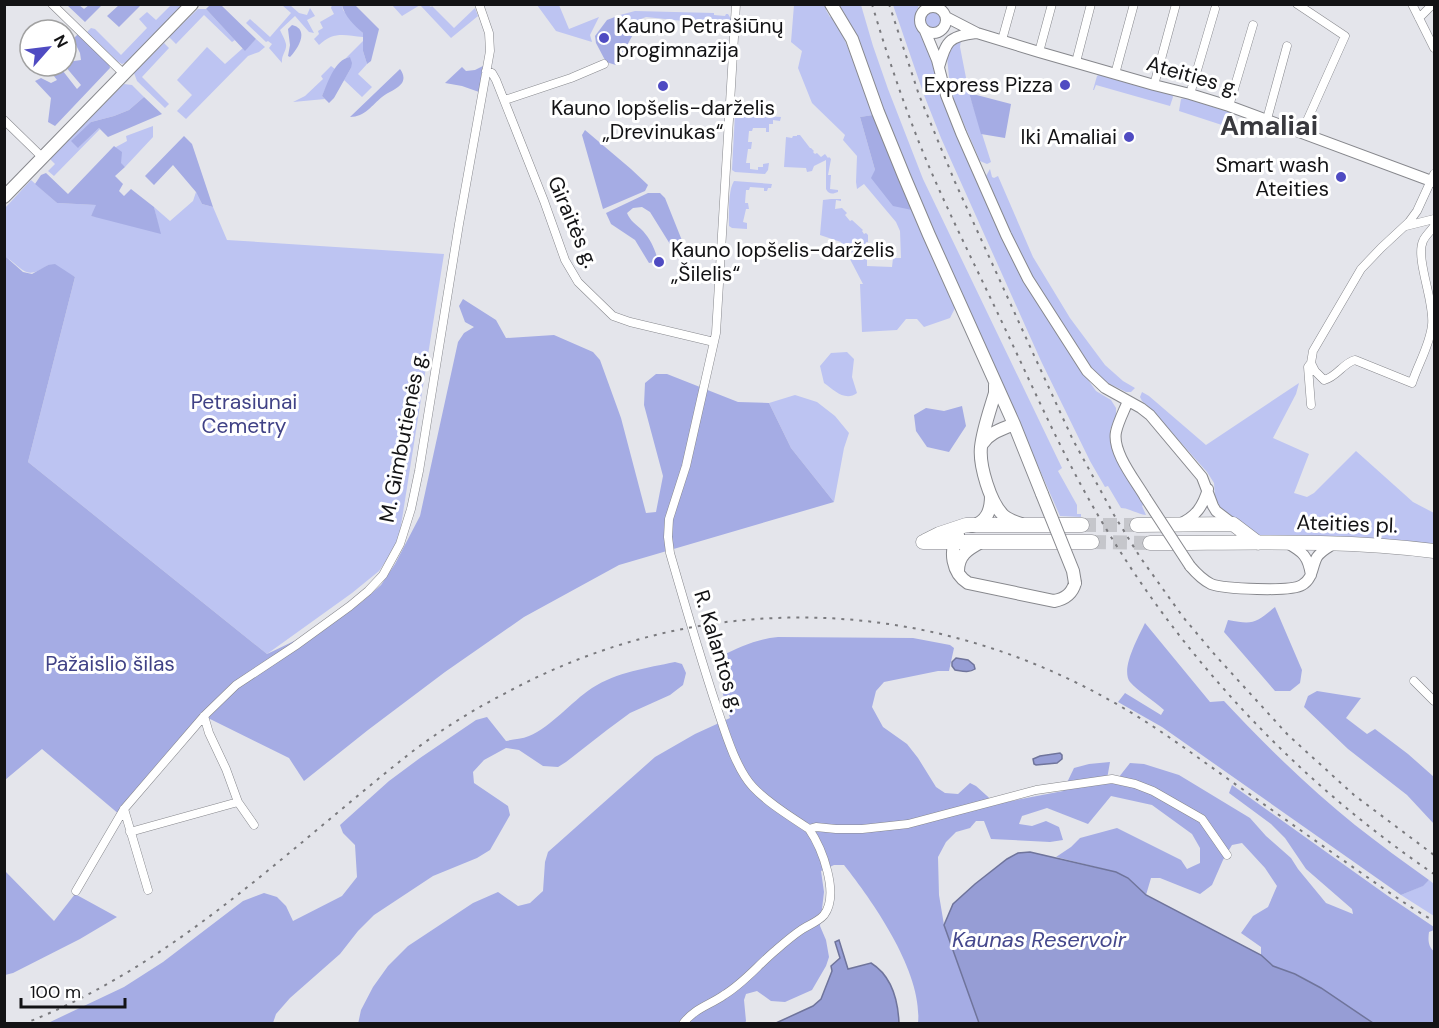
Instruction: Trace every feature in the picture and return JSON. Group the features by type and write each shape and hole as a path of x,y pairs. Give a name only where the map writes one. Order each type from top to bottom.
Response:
{"highway":[{"path":"1137,525 1233,524 1258,543"},
{"path":"924,542 951,529 966,525 1082,525"},
{"path":"924,542 1092,542"},
{"name":"Ateities pl.","path":"1150,543 1335,543 1434,551"}],"main road":[{"path":"4,197 192,4"},
{"path":"831,4 854,45 908,186 1014,424 1073,571 1075,582 1070,594 1054,602 973,585 964,580 958,572 953,558 954,542 957,536 970,526 978,524 991,507 991,496 981,461 981,447 995,393 993,378"},
{"path":"925,31 932,34 942,30 946,25 946,16 942,10 935,6 923,8 920,22 938,65 946,95 1006,235 1028,279 1087,371 1105,388 1150,415 1198,471 1216,511 1233,524"},
{"name":"Ateities g.","path":"946,16 974,32"},
{"path":"938,65 942,30"},
{"name":"Ateities g.","path":"942,30 974,32 1190,94 1434,179"},
{"path":"938,65 949,41 954,37 974,32"},
{"path":"1128,401 1115,441 1120,455 1190,566 1204,579 1223,587 1293,588 1304,584 1311,575 1318,556 1335,543"},
{"path":"981,447 988,436 1014,424"},
{"path":"1176,525 1189,520 1198,512 1208,489"},
{"path":"991,496 1004,515 1023,525"},
{"path":"924,542 946,550 953,558"},
{"path":"958,572 958,565 963,554 981,542"},
{"path":"1287,543 1305,556 1311,575"}],"street":[{"path":"52,4 124,74"},
{"name":"M. Gimbutienės g.","path":"76,891 124,809 204,716 236,686 368,591 383,575 400,544 411,509 418,471 490,51 489,33 479,4"},
{"name":"R. Kalantos g.","path":"736,4 717,320 686,466 669,519 668,537 670,553 699,655 727,737 742,772 753,787 809,829"},
{"path":"1002,40 1012,4"},
{"path":"1040,52 1053,4"},
{"path":"1076,62 1091,4"},
{"path":"1115,74 1134,4"},
{"path":"1154,85 1176,4"},
{"path":"1298,4 1345,36 1302,132"},
{"path":"1412,4 1434,48"},
{"path":"1419,18 1433,4"},
{"path":"1190,94 1215,9"},
{"path":"1229,106 1253,25"},
{"path":"1267,119 1287,46"},
{"path":"505,100 571,78 604,64"},
{"name":"Giraitės g.","path":"486,71 494,76 505,100 565,260 578,282 613,316 714,342"},
{"path":"4,120 42,158"},
{"path":"1311,405 1308,367 1313,351 1361,269 1417,211 1434,179"},
{"path":"1404,226 1434,219"},
{"path":"1311,363 1324,380 1328,380 1351,360 1355,360 1412,383 1432,326 1432,309 1421,250 1423,241 1434,226"},
{"path":"1414,681 1434,701"},
{"path":"204,716 238,801 254,825"},
{"path":"683,1023 697,1010 724,996 789,939 823,916 830,897 828,874 815,838 809,829 816,827 862,829 908,824 1036,790 1112,779 1153,791 1202,819 1227,855"},
{"path":"130,832 238,801"},
{"path":"124,809 148,890"}],"green space":[{"path":"67,5 79,5 84,9 89,5 102,5 85,22"},
{"path":"119,5 141,5 119,27 107,16"},
{"path":"171,5 183,5 127,62 122,64 87,32 91,28 95,29 121,55 147,28 139,19 147,12 156,20"},
{"path":"210,5 221,5 256,39 245,51 206,9"},
{"path":"282,5 290,5 299,13 307,15 310,8 315,16 307,20 314,33 309,32 295,16 280,30 286,44 282,63 269,48 272,44 266,42 246,23 250,19 270,37 291,13"},
{"path":"332,5 342,5 343,10 363,33 363,37 334,36 319,45 314,39 319,34 318,31 323,28 320,22 334,14"},
{"path":"342,5 355,5 379,29 371,61 367,64 363,51 363,33 353,24"},
{"path":"392,5 420,5 402,16"},
{"path":"420,5 432,6 454,28 475,8 478,16 451,38"},
{"path":"537,5 559,5 569,29 599,17 590,35 592,42 556,31"},
{"path":"794,5 826,5 828,7 826,10 830,17 833,16 839,28 873,115 860,117 875,170 912,210 955,308 950,318 924,327 917,319 906,319 897,330 862,332 860,284 863,284 841,242 820,235 823,200 841,199 841,201 836,200 835,209 842,208 850,221 852,220 863,230 864,234 868,235 865,251 867,252 867,266 892,267 893,258 901,258 900,231 896,222 864,184 857,189 857,156 843,140 845,135 812,103 798,68 802,51 791,42"},
{"path":"838,5 861,5 888,89 923,179 1062,468 1058,471 1077,505 1077,514 1081,514 1081,517 1060,516 934,234 890,127 860,44"},
{"path":"893,5 919,5 915,16 916,27 925,39 943,100 1040,305 1096,391 1111,400 1116,408 1116,416 1110,430 1110,441 1144,504 1142,506 1146,515 1121,508 1090,461 1041,361 941,138"},
{"path":"198,9 206,9 235,40 232,42 204,15 176,44 169,37"},
{"path":"635,11 714,13 714,15 725,16 728,14 731,19 730,26 646,17 641,19 635,31 620,15"},
{"path":"933,11 939,14 942,20 939,26 933,29 927,26 924,20 927,14"},
{"path":"620,15 635,31 616,65 606,62 596,43 595,36 607,20"},
{"path":"292,25 300,31 301,40 290,57 288,56 290,45 288,29"},
{"path":"78,34 109,63 110,68 55,126 48,122 51,98 35,81 41,78 51,83 57,80 56,78 68,78 77,89 81,85 75,78 78,78 80,53"},
{"path":"256,39 265,47 248,56 186,119 177,111 192,95 177,80 207,47 225,64"},
{"path":"961,39 960,47 969,93 991,162 987,164 980,161 951,94 947,57 952,44"},
{"path":"363,41 367,64 358,74 372,87 362,97 344,80 351,68 350,57 346,58"},
{"path":"164,43 169,48 142,77 169,104 165,108 137,81 134,73"},
{"path":"350,57 351,68 329,103 322,96 329,79 336,67 344,59"},
{"path":"331,66 335,69 322,96 325,99 293,102 305,96 323,79 321,76"},
{"path":"483,66 479,92 445,83 462,67 466,71"},
{"path":"400,69 403,81 400,85 364,113 350,117"},
{"path":"1100,74 1172,93 1170,106 1096,85 1093,90 1097,76"},
{"path":"124,84 132,85 144,97 129,110 91,122 78,148 100,129 54,176 48,171 55,164 50,159"},
{"path":"969,93 1011,104 1005,138 981,134"},
{"path":"144,97 162,114 108,137 99,128 78,148 71,141 91,122 129,110"},
{"path":"1185,98 1232,113 1234,115 1230,126 1179,111 1181,99"},
{"path":"735,114 781,117 780,121 773,120 773,124 769,124 769,132 766,132 766,128 753,128 749,131 748,142 752,142 751,149 748,149 746,163 750,163 750,169 758,170 758,167 769,163 765,174 732,170"},
{"path":"873,115 912,210 893,206 871,178 875,170 860,117"},
{"path":"153,126 153,137 125,167 121,164 116,147 127,141 126,136"},
{"path":"585,130 648,185 645,191 603,209 582,135"},
{"path":"800,135 815,154 821,157 825,154 831,159 828,175 831,175 830,189 838,190 838,192 831,194 826,189 826,160 814,166 812,171 807,172 806,168 784,167 786,137 792,138"},
{"path":"184,136 192,144 213,207 202,204 196,192 173,165 154,185 145,176"},
{"path":"114,146 122,152 121,163 125,167 115,176 123,184 119,191 124,196 131,189 154,207 161,234 91,216 96,205 57,203 35,184 41,175 46,173 68,194"},
{"path":"990,169 992,177 998,176 1033,257 1070,318 1105,365 1135,388 1131,392 1126,392 1106,382 1089,365 1028,269 986,176"},
{"name":"Petrasiunai Cemetry","path":"31,180 57,203 97,205 91,216 158,225 154,207 170,221 193,201 196,192 202,204 213,207 227,240 444,254 399,538 379,571 267,654 28,462 75,277 48,265 29,273 5,258 5,208"},
{"path":"734,181 772,184 767,191 764,191 764,188 750,187 746,190 745,203 748,203 749,209 746,209 743,222 747,223 747,229 729,226 730,196"},
{"path":"648,193 660,193 665,198 689,258 678,257 650,212 642,207 633,208 627,213 652,243 657,257 654,262 649,263 635,240 611,224 606,213"},
{"name":"Pažaislio šilas","path":"6,257 23,272 32,274 48,265 55,264 75,277 28,462 267,654 336,621 381,585 395,564 420,516 458,342 464,333 474,327 465,322 459,306 463,299 496,320 506,338 554,335 593,352 600,360 621,418 646,513 656,512 663,476 644,405 645,383 656,374 667,374 738,402 769,403 791,448 834,502 619,565 524,617 445,672 304,781 289,758 204,716 120,815 42,749 5,780 4,258"},
{"path":"847,352 854,359 852,377 857,393 844,396 824,383 820,366 831,353"},
{"path":"1299,383 1296,394 1273,438 1309,454 1294,493 1307,497 1314,493 1356,451 1413,502 1434,513 1434,547 1253,534 1217,504 1214,483 1207,472 1140,397 1142,392 1149,396 1206,445"},
{"path":"795,395 817,402 835,416 849,433 834,502 791,448 769,403"},
{"path":"962,406 966,426 949,452 927,447 916,431 914,415 926,408 944,411"},
{"path":"1275,607 1302,670 1300,683 1290,691 1275,691 1224,632 1228,620 1254,621"},
{"path":"1145,623 1210,702 1224,701 1320,796 1429,880 1423,886 1401,895 1162,727 1118,702 1125,693 1161,715 1164,710 1133,685 1128,676 1129,661"},
{"path":"778,637 913,638 950,645 954,648 949,671 938,671 884,682 876,691 872,707 883,727 907,744 936,787 945,793 958,794 970,783 996,804 1063,791 1074,768 1110,762 1107,779 1115,782 1130,763 1144,764 1179,775 1250,818 1291,858 1326,903 1353,914 1352,909 1306,869 1285,838 1271,824 1229,793 1232,785 1434,927 1434,930 1429,932 1429,937 1434,951 1434,1023 1373,1023 1321,988 1296,974 1273,966 1261,955 1261,947 1241,933 1253,916 1268,907 1277,886 1265,868 1242,843 1232,845 1212,885 1200,894 1160,878 1151,878 1146,895 1128,878 1116,872 1056,857 1080,838 1117,828 1181,860 1187,869 1200,863 1200,848 1192,834 1152,805 1111,796 1088,824 1047,808 1022,816 1019,824 1032,826 1046,821 1059,827 1063,840 1050,842 991,839 984,821 976,821 970,828 956,832 946,842 938,857 939,895 944,925 979,1023 918,1023 913,983 894,940 869,899 844,865 834,865 821,871 824,892 820,926 826,940 829,957 826,966 812,990 785,1002 771,1001 757,991 746,994 745,1023 358,1024 361,1010 373,987 388,966 408,946 473,903 498,892 518,906 530,903 543,891 548,852 655,757 695,734 730,718 719,671 721,656 756,642"},
{"path":"675,662 682,664 686,673 683,685 670,695 630,713 558,767 543,766 519,750 506,748 484,760 473,772 474,783 508,806 510,815 490,850 477,858 433,876 374,915 340,954 290,998 276,1014 273,1023 48,1023 124,987 163,962 243,901 264,893 277,897 286,906 293,921 342,896 357,877 355,845 343,833 340,825 389,781 476,720 487,717 506,741 526,737 545,727 592,688 632,671"},
{"path":"1317,691 1361,698 1346,718 1367,734 1375,729 1434,777 1434,824 1407,795 1348,749 1304,707 1308,696"},
{"path":"4,870 54,921 75,894 117,917 80,939 5,975"},
{"path":"1429,880 1434,884 1434,916 1401,895 1422,886"}],"water":[{"path":"956,658 968,660 975,669 955,670 952,662"},
{"path":"1060,753 1062,759 1057,763 1034,764 1033,759 1040,756"},
{"name":"Kaunas Reservoir","path":"1030,852 1116,872 1128,878 1146,895 1261,955 1273,966 1295,974 1321,988 1373,1023 979,1023 944,925 953,904 975,884 1007,859 1018,853"},
{"path":"839,940 848,969 871,963 884,975 895,997 899,1023 776,1023 813,1006 821,999 832,971 831,966 840,958 835,942"}],"tunnel":[{"path":"1082,525 1137,525"},
{"path":"1092,542 1150,543"}],"railway":[{"path":"872,4 920,145 949,211 1074,472 1135,574 1208,671 1292,760 1337,800 1434,874"},
{"path":"889,4 919,95 955,182 1073,440 1140,557 1183,617 1288,735 1354,795 1434,855"},
{"path":"23,1024 78,1000 130,971 180,938 228,902 413,751 445,728 479,708 577,660 654,635 733,621 812,618 891,624 969,641 1046,669 1120,706 1148,723 1390,893 1434,921"}],"place":[{"name":"Kauno Petrašiūnų progimnazija","path":"604,38"},
{"name":"Express Pizza","path":"1065,85"},
{"name":"Kauno lopšelis-darželis „Drevinukas“","path":"663,86"},
{"name":"Iki Amaliai","path":"1129,137"},
{"name":"Smart wash Ateities","path":"1341,177"},
{"name":"Kauno lopšelis-darželis „Šilelis“","path":"659,262"}],"district":[{"name":"Amaliai","path":"1269,126"}]}
